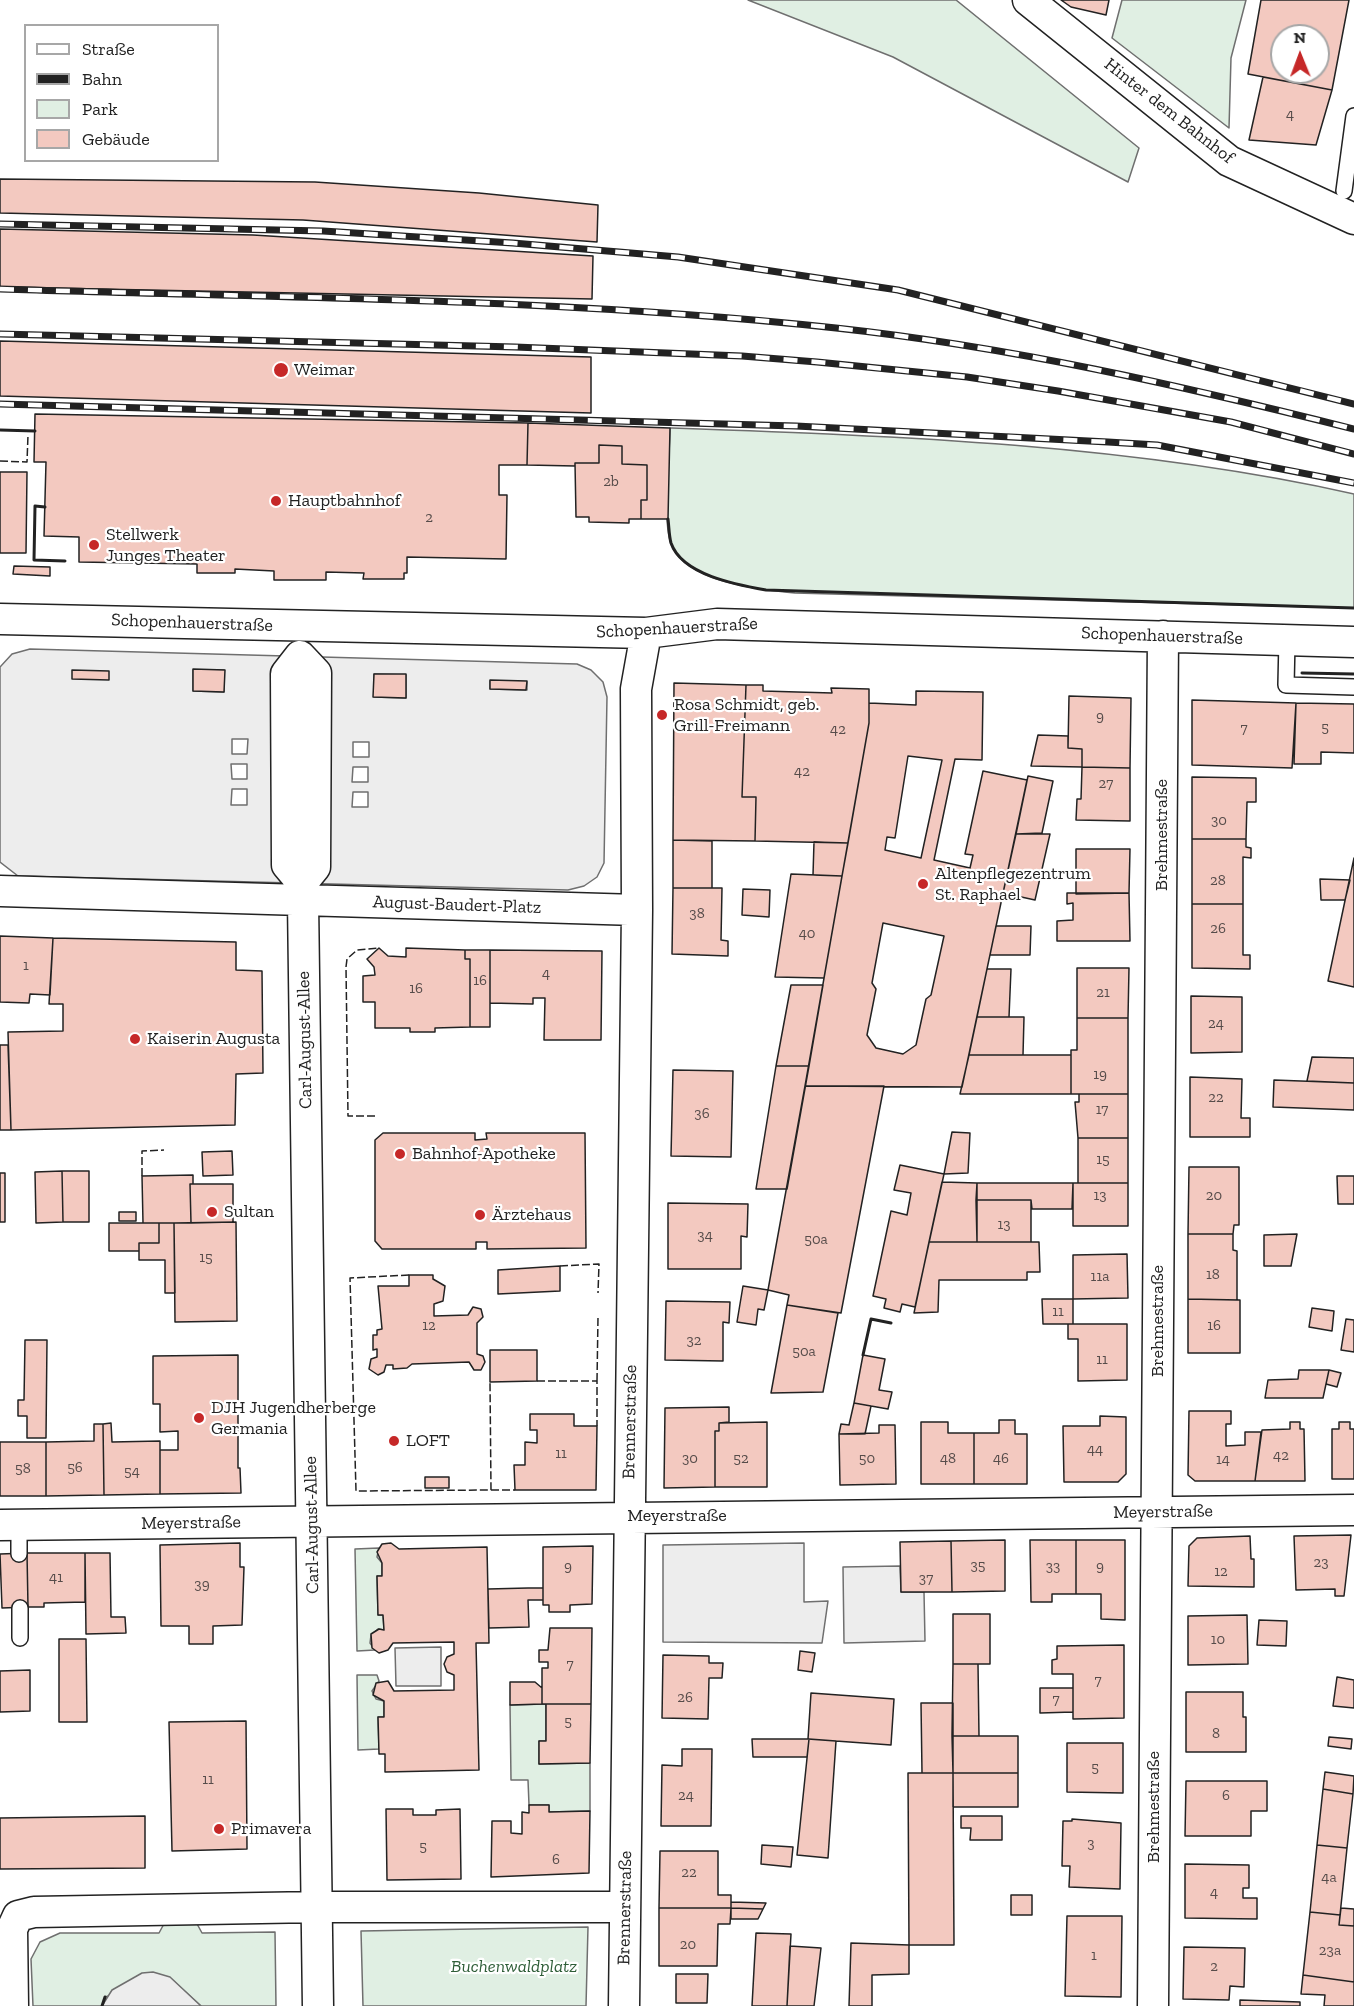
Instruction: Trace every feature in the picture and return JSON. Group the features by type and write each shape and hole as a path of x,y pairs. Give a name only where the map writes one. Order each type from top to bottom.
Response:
{"street":[{"name":"Hinter dem Bahnhof","path":"1028,0 1229,161 1348,203"},
{"name":"Schopenhauerstraße","path":"0,619 646,633 717,624 1354,642"},
{"path":"637,910 636,689 646,633"},
{"name":"Brehmestraße","path":"1153,2006 1163,636"},
{"path":"300,656 316,673 315,867 302,883 287,865 286,674 300,656"},
{"name":"August-Baudert-Platz","path":"0,891 637,910"},
{"name":"Carl-August-Allee","path":"303,901 318,2006"},
{"name":"Brennerstraße","path":"624,2006 628,1517 637,910"},
{"name":"Meyerstraße","path":"12,1535 312,1521 1354,1509"},
{"path":"13,2006 12,1929 18,1916 34,1912 317,1907 625,1907"}],"lane":[{"path":"1348,203 1354,116"},
{"path":"1287,640 1286,685 1354,687"},
{"path":"20,1608 20,1638"}],"green space":[{"path":"748,0 956,0 1139,148 1128,182 893,57"},
{"path":"1122,0 1246,0 1231,58 1229,128 1112,38"},
{"path":"670,428 928,439 1099,453 1270,477 1354,494 1354,608 795,593 725,582 691,567 679,557 671,544 667,519"},
{"path":"379,1548 377,1557 382,1563 382,1576 377,1576 378,1615 383,1615 384,1630 378,1629 371,1635 370,1643 375,1650 357,1651 355,1549"},
{"path":"357,1675 377,1675 379,1681 372,1691 376,1699 384,1701 384,1717 378,1717 379,1749 358,1750"},
{"path":"546,1704 546,1741 539,1741 539,1764 590,1763 590,1811 549,1812 549,1805 529,1805 528,1780 511,1780 510,1705"},
{"path":"165,1922 196,1922 202,1933 275,1932 276,2006 201,2006 170,1978 105,1997 102,2006 33,2006 31,1959 40,1942 60,1933 159,1933"},
{"name":"Buchenwaldplatz","path":"588,1927 586,2006 363,2006 361,1931"}],"shaded area":[{"path":"30,649 577,664 591,670 603,682 607,697 604,863 597,877 584,886 568,890 18,876 0,862 0,667 12,654","holes":["193,670 224,670 224,692 193,691","374,674 406,675 406,698 374,697","490,681 527,682 527,690 490,689","232,739 248,739 247,754 232,754","353,742 369,742 369,757 353,757","231,764 247,764 247,779 232,779","353,767 368,767 368,782 352,782","232,789 247,789 247,805 231,805","353,792 368,792 368,807 352,807"]},
{"path":"804,1543 804,1602 828,1601 822,1643 663,1642 663,1545"},
{"path":"900,1566 901,1592 924,1592 925,1641 844,1643 843,1567"},
{"path":"441,1647 441,1686 396,1686 395,1648"},
{"path":"153,1972 170,1977 201,2006 102,2006 112,1990 142,1973"}],"building":[{"path":"1061,0 1109,0 1106,15 1071,7"},
{"path":"1261,0 1349,0 1332,90 1300,84 1330,84 1330,24 1270,24 1270,78 1248,74"},
{"path":"1263,77 1270,78 1270,84 1300,84 1332,90 1316,145 1249,140"},
{"path":"0,179 315,182 479,193 598,205 597,242 303,220 0,213"},
{"path":"0,229 253,235 593,256 592,299 0,287"},
{"path":"0,341 591,357 591,413 0,396"},
{"name":"Hauptbahnhof","path":"35,414 528,423 527,465 499,465 499,495 507,495 506,559 407,557 407,573 404,573 404,579 363,579 364,573 326,572 326,580 274,580 274,571 235,569 235,573 197,573 197,564 79,562 79,537 44,536 46,462 34,462"},
{"path":"528,423 670,428 668,519 641,519 641,500 647,500 647,465 622,464 622,446 599,445 599,463 575,463 575,466 527,465"},
{"path":"599,445 622,446 622,464 647,465 647,500 641,500 641,519 629,519 629,523 589,522 589,517 576,517 575,463 599,463"},
{"path":"0,472 27,472 26,553 0,553"},
{"path":"14,566 50,567 50,576 13,574"},
{"path":"193,669 225,670 224,692 193,691"},
{"path":"72,670 109,671 109,680 72,679"},
{"path":"374,674 406,674 406,698 373,697"},
{"path":"490,680 527,681 526,690 490,689"},
{"path":"674,683 746,685 742,797 756,797 755,841 673,840"},
{"path":"746,685 763,685 763,691 832,693 831,688 869,689 869,723 848,843 755,841 756,797 742,797"},
{"name":"Altenpflegezentrum St. Raphael","path":"916,691 983,692 982,760 955,759 934,860 970,868 973,855 965,854 983,771 1027,780 962,1087 805,1086 869,723 869,703 916,705","holes":["908,756 942,760 921,858 885,850 887,837 895,838","883,923 944,936 931,995 926,999 916,1045 903,1054 876,1048 867,1035 876,989 872,983"]},
{"path":"1069,696 1131,698 1130,768 1082,767 1082,749 1068,748"},
{"path":"1192,700 1296,703 1292,768 1192,765"},
{"path":"1296,703 1354,704 1354,753 1321,752 1321,764 1294,764"},
{"path":"1038,735 1068,736 1068,748 1082,749 1082,767 1031,766"},
{"path":"1082,767 1130,768 1130,821 1076,820 1077,799 1081,799"},
{"path":"1028,776 1053,781 1042,833 1016,834"},
{"path":"1192,777 1256,778 1256,802 1247,802 1246,839 1192,839"},
{"path":"1016,834 1050,834 1035,900 1003,893"},
{"path":"1192,839 1246,839 1246,847 1251,848 1251,858 1243,857 1243,904 1192,904"},
{"path":"673,840 712,841 712,888 673,888"},
{"path":"814,842 848,843 842,876 813,875"},
{"path":"1076,849 1130,849 1129,893 1076,894"},
{"path":"1354,858 1354,987 1328,981"},
{"path":"791,874 842,876 824,978 775,977"},
{"path":"1320,879 1350,880 1345,900 1321,900"},
{"path":"673,888 722,888 721,940 728,941 728,956 672,954"},
{"path":"743,889 770,890 769,917 742,915"},
{"path":"1067,893 1129,893 1130,941 1057,941 1057,921 1073,920 1073,903 1067,904"},
{"path":"1192,904 1243,904 1243,955 1250,955 1250,969 1192,968"},
{"path":"996,926 1031,926 1030,955 990,955"},
{"path":"0,936 53,938 50,995 30,994 29,1003 0,1002"},
{"name":"Kaiserin Augusta","path":"53,938 236,942 236,970 262,971 263,1073 236,1074 235,1125 11,1130 8,1032 63,1031 63,1004 49,1004"},
{"path":"379,948 388,956 406,957 406,948 465,950 465,959 470,959 470,1027 435,1028 435,1032 410,1032 410,1028 375,1028 375,1002 363,1002 363,976 375,975 374,967 367,959"},
{"path":"465,950 490,950 490,1027 470,1027 470,959 465,959"},
{"path":"490,950 602,951 601,1040 544,1040 545,998 533,998 533,1004 490,1003"},
{"path":"1077,968 1129,968 1128,1018 1077,1018"},
{"path":"987,969 1011,969 1009,1017 977,1017"},
{"path":"791,985 823,985 809,1066 776,1066"},
{"path":"1191,996 1242,997 1242,1052 1191,1053"},
{"path":"977,1017 1024,1017 1023,1055 969,1055"},
{"path":"1077,1018 1128,1018 1128,1094 1071,1094 1071,1050 1077,1050"},
{"path":"0,1045 8,1045 11,1130 0,1130"},
{"path":"969,1055 1071,1055 1071,1094 960,1094"},
{"path":"1312,1057 1354,1058 1354,1083 1307,1081"},
{"path":"776,1066 809,1066 787,1189 756,1189"},
{"path":"673,1070 733,1071 731,1157 671,1156"},
{"path":"1190,1077 1242,1079 1241,1118 1250,1118 1250,1137 1190,1137"},
{"path":"1274,1080 1354,1083 1354,1110 1273,1107"},
{"path":"805,1086 884,1086 841,1313 787,1305 789,1295 768,1290"},
{"path":"1079,1094 1128,1094 1128,1138 1078,1138 1075,1102 1079,1102"},
{"path":"952,1132 970,1133 968,1173 944,1174"},
{"name":"Ärztehaus","path":"383,1133 475,1133 475,1140 487,1139 486,1133 585,1133 586,1248 487,1249 487,1242 476,1242 476,1249 382,1249 375,1241 375,1140"},
{"path":"1078,1138 1128,1138 1128,1183 1078,1183"},
{"path":"232,1151 233,1175 203,1176 202,1152"},
{"path":"900,1165 944,1174 915,1307 902,1304 900,1312 884,1308 886,1299 873,1296 891,1211 907,1215 911,1193 894,1190"},
{"path":"1189,1167 1239,1167 1239,1225 1234,1225 1233,1234 1188,1234"},
{"path":"62,1171 63,1222 36,1223 35,1172"},
{"path":"62,1171 89,1171 89,1222 63,1222"},
{"path":"0,1173 5,1173 5,1222 0,1222"},
{"path":"193,1175 193,1184 190,1184 191,1223 143,1223 142,1176"},
{"path":"1337,1176 1354,1176 1354,1204 1338,1204"},
{"path":"942,1182 977,1183 977,1242 929,1242"},
{"path":"977,1183 1073,1183 1072,1209 1032,1209 1031,1200 976,1200"},
{"path":"1073,1183 1128,1183 1128,1226 1073,1226"},
{"name":"Sultan","path":"190,1184 233,1184 233,1222 191,1223"},
{"path":"976,1200 1031,1200 1031,1242 977,1242"},
{"path":"668,1203 748,1204 747,1237 741,1236 741,1269 668,1269"},
{"path":"119,1212 136,1212 136,1221 119,1221"},
{"path":"236,1222 237,1321 175,1322 174,1223"},
{"path":"109,1223 159,1223 159,1243 139,1243 139,1251 109,1251"},
{"path":"159,1223 174,1223 175,1293 165,1293 165,1260 139,1260 139,1243 159,1243"},
{"path":"1188,1234 1233,1234 1233,1250 1237,1251 1237,1300 1188,1299"},
{"path":"1297,1234 1291,1266 1264,1266 1264,1235"},
{"path":"929,1242 1039,1242 1040,1272 1027,1272 1027,1280 939,1280 938,1312 914,1313"},
{"path":"1127,1254 1128,1298 1073,1299 1073,1255"},
{"path":"560,1266 560,1291 498,1294 498,1270"},
{"path":"409,1275 433,1275 433,1279 445,1286 443,1301 434,1304 434,1316 468,1315 473,1307 481,1309 483,1317 477,1323 477,1354 483,1356 485,1362 481,1370 474,1370 469,1362 412,1364 407,1368 393,1369 393,1365 386,1365 384,1372 378,1375 369,1369 371,1359 377,1357 377,1349 373,1350 373,1335 377,1335 377,1330 382,1329 378,1286 409,1286"},
{"path":"743,1286 768,1290 764,1310 758,1309 756,1325 737,1322"},
{"path":"1042,1299 1073,1299 1073,1324 1043,1324"},
{"path":"1188,1299 1240,1300 1240,1353 1188,1353"},
{"path":"666,1301 730,1302 729,1323 723,1322 723,1361 665,1360"},
{"path":"787,1305 838,1313 823,1392 771,1393"},
{"path":"1312,1308 1334,1311 1332,1331 1309,1327"},
{"path":"1346,1319 1354,1320 1354,1352 1341,1350"},
{"path":"1068,1324 1127,1324 1127,1380 1078,1381 1078,1339 1068,1339"},
{"path":"25,1340 47,1340 46,1438 27,1438 27,1416 18,1416 18,1400 24,1400"},
{"path":"490,1350 537,1350 537,1381 490,1382"},
{"name":"DJH Jugendherberge Germania","path":"238,1355 238,1468 240,1468 241,1493 160,1494 160,1450 178,1450 178,1431 160,1432 160,1404 153,1404 153,1356"},
{"path":"863,1355 885,1359 879,1390 892,1392 888,1409 854,1403"},
{"path":"1299,1370 1329,1370 1323,1398 1265,1398 1268,1380 1298,1379"},
{"path":"1329,1370 1341,1373 1337,1387 1326,1384"},
{"path":"854,1403 871,1406 865,1434 839,1434 841,1424 849,1425"},
{"path":"729,1407 729,1422 719,1423 719,1431 715,1431 715,1487 664,1488 665,1408"},
{"path":"1189,1411 1231,1411 1231,1424 1226,1424 1226,1446 1245,1445 1245,1432 1261,1432 1255,1481 1195,1481 1188,1475"},
{"path":"530,1414 574,1414 574,1426 597,1426 596,1490 515,1490 514,1465 525,1465 525,1442 537,1443 537,1430 530,1430"},
{"path":"1100,1416 1126,1417 1126,1474 1118,1482 1064,1482 1063,1426 1100,1426"},
{"path":"999,1420 1015,1420 1015,1434 1027,1434 1027,1484 974,1484 974,1433 999,1433"},
{"path":"767,1422 767,1487 715,1487 715,1431 719,1431 719,1423"},
{"path":"921,1422 948,1422 948,1433 974,1433 974,1484 921,1484"},
{"path":"1290,1422 1300,1422 1300,1429 1304,1429 1305,1481 1255,1481 1262,1430 1290,1429"},
{"path":"1339,1422 1350,1422 1350,1429 1354,1429 1354,1479 1332,1479 1332,1429 1339,1429"},
{"path":"111,1423 112,1442 160,1441 160,1494 104,1495 103,1424"},
{"path":"94,1424 103,1424 104,1495 46,1496 46,1442 94,1441"},
{"path":"879,1425 895,1425 896,1484 840,1485 839,1434 879,1433"},
{"path":"0,1442 46,1442 46,1496 0,1496"},
{"path":"425,1477 449,1477 449,1488 425,1488"},
{"path":"1351,1535 1344,1596 1335,1596 1335,1589 1296,1590 1294,1536"},
{"path":"1250,1536 1251,1559 1254,1559 1254,1587 1188,1586 1189,1546 1197,1538"},
{"path":"1005,1540 1005,1591 952,1592 951,1541"},
{"path":"1030,1540 1076,1540 1076,1594 1052,1594 1052,1602 1031,1602"},
{"path":"1076,1540 1125,1540 1125,1620 1101,1619 1101,1594 1076,1594"},
{"path":"951,1541 952,1592 901,1592 900,1542"},
{"path":"240,1543 240,1567 244,1567 242,1625 213,1626 213,1644 189,1644 189,1626 161,1626 160,1545"},
{"path":"391,1543 399,1549 487,1547 489,1643 476,1643 479,1770 385,1772 385,1754 379,1754 378,1717 384,1717 384,1701 373,1695 376,1683 388,1681 394,1691 454,1690 454,1675 447,1672 444,1664 447,1657 454,1654 454,1642 393,1643 388,1650 379,1653 372,1648 371,1634 379,1629 384,1630 383,1615 378,1615 377,1576 382,1576 382,1563 377,1552 382,1544"},
{"path":"593,1546 592,1604 570,1605 570,1612 549,1612 549,1605 543,1605 543,1547"},
{"path":"27,1553 28,1607 2,1608 0,1554"},
{"path":"27,1553 85,1553 85,1602 44,1603 44,1607 28,1607"},
{"path":"85,1553 110,1553 111,1617 125,1617 126,1633 86,1634"},
{"path":"543,1588 543,1600 528,1600 529,1627 489,1628 488,1589"},
{"path":"953,1614 990,1614 990,1664 953,1664"},
{"path":"1247,1615 1248,1664 1188,1665 1188,1616"},
{"path":"1259,1620 1287,1621 1286,1646 1257,1645"},
{"path":"550,1628 592,1628 591,1704 542,1704 542,1668 548,1668 548,1662 539,1662 539,1650 548,1650"},
{"path":"59,1639 86,1639 87,1722 59,1722"},
{"path":"1124,1645 1124,1718 1073,1719 1073,1674 1052,1674 1052,1660 1057,1659 1057,1646"},
{"path":"800,1651 815,1653 812,1672 798,1670"},
{"path":"663,1655 709,1656 709,1663 723,1663 722,1678 709,1678 708,1719 662,1718"},
{"path":"953,1664 978,1664 979,1736 952,1736"},
{"path":"30,1670 30,1711 0,1712 0,1671"},
{"path":"1337,1677 1354,1680 1354,1708 1333,1706"},
{"path":"510,1682 535,1682 542,1688 542,1704 510,1705"},
{"path":"1040,1688 1073,1688 1073,1712 1040,1713"},
{"path":"1186,1692 1243,1692 1246,1752 1186,1752"},
{"path":"811,1693 894,1699 891,1745 808,1739"},
{"path":"921,1703 953,1703 953,1773 922,1773"},
{"path":"546,1704 591,1704 590,1763 539,1764 539,1741 546,1741"},
{"path":"246,1721 247,1849 172,1851 169,1722"},
{"path":"952,1736 1018,1736 1018,1773 953,1773"},
{"path":"1329,1737 1352,1739 1351,1749 1328,1746"},
{"path":"752,1739 809,1739 807,1757 753,1757"},
{"path":"809,1739 836,1741 828,1858 797,1855"},
{"path":"1067,1743 1123,1743 1123,1793 1067,1792"},
{"path":"682,1749 712,1749 711,1826 661,1826 662,1765 682,1766"},
{"path":"1325,1772 1354,1776 1353,1794 1323,1789"},
{"path":"908,1773 953,1773 954,1945 909,1945"},
{"path":"953,1773 1018,1773 1018,1807 953,1807"},
{"path":"1186,1781 1267,1781 1267,1811 1251,1811 1251,1836 1185,1836"},
{"path":"1323,1789 1353,1794 1347,1848 1317,1845"},
{"path":"529,1805 549,1805 549,1812 590,1811 589,1873 491,1877 492,1821 511,1821 511,1833 522,1834 522,1812 529,1813"},
{"path":"386,1809 413,1809 413,1815 436,1815 436,1810 460,1809 461,1879 387,1880"},
{"path":"145,1816 145,1868 0,1869 0,1818"},
{"path":"961,1816 1002,1816 1002,1840 970,1840 971,1828 961,1828"},
{"path":"1072,1819 1121,1823 1120,1889 1069,1887 1070,1866 1062,1866 1063,1821 1072,1821"},
{"path":"762,1845 793,1847 791,1867 761,1864"},
{"path":"1317,1845 1347,1848 1340,1915 1310,1912"},
{"path":"660,1851 718,1851 718,1895 731,1895 731,1908 659,1908"},
{"path":"1185,1864 1249,1865 1249,1888 1243,1888 1243,1898 1257,1898 1257,1919 1185,1918"},
{"path":"1011,1895 1032,1895 1032,1915 1011,1915"},
{"path":"731,1902 766,1903 763,1909 731,1908"},
{"path":"659,1908 731,1908 730,1924 718,1924 717,1966 659,1966"},
{"path":"731,1908 763,1909 758,1919 731,1919"},
{"path":"1341,1908 1354,1909 1354,1926 1339,1925"},
{"path":"1310,1912 1340,1915 1339,1925 1354,1926 1354,1982 1303,1975"},
{"path":"1067,1916 1122,1916 1121,1997 1065,1996"},
{"path":"756,1933 791,1934 787,2006 752,2006"},
{"path":"851,1943 909,1945 909,1974 872,1975 872,2006 849,2006"},
{"path":"790,1946 821,1948 814,2006 787,2006"},
{"path":"1184,1947 1245,1948 1244,1987 1230,1986 1229,2000 1183,1999"},
{"path":"676,1974 708,1974 707,2003 676,2003"},
{"path":"1303,1975 1354,1982 1354,2006 1324,2006 1325,1995 1301,1994"},
{"path":"1240,2000 1300,2002 1300,2006 1240,2006"}],"railway":[{"path":"0,224 323,231 513,243 678,257 898,290 1354,404"},
{"path":"0,289 523,305 732,318 836,328 1032,357 1161,383 1354,429"},
{"path":"0,334 515,347 742,356 817,362 967,377 1058,391 1231,422 1354,454"},
{"path":"0,404 796,426 1108,442 1157,445 1354,483"}],"fence":[{"path":"0,461 27,462 28,435"},
{"path":"375,1116 348,1116 346,967 347,959 357,950 379,948"},
{"path":"142,1176 142,1151 164,1150"},
{"path":"560,1266 599,1264 598,1293"},
{"path":"409,1275 350,1278 356,1491 491,1490 490,1382"},
{"path":"597,1381 598,1317"},
{"path":"537,1381 597,1381 597,1426"},
{"path":"491,1490 515,1490"}],"wall":[{"path":"0,430 35,431"},
{"path":"45,507 35,506 34,560 65,561"},
{"path":"668,519 671,543 686,563 712,577 766,590 1354,608"},
{"path":"1302,673 1354,674"},
{"path":"863,1355 871,1319 891,1323"},
{"path":"102,2006 105,1997"}],"place":[{"name":"Weimar","path":"281,370"},
{"name":"Hauptbahnhof","path":"276,501"},
{"name":"Stellwerk Junges Theater","path":"94,545"},
{"name":"Rosa Schmidt, geb. Grill-Freimann","path":"662,715"},
{"name":"Altenpflegezentrum St. Raphael","path":"923,884"},
{"name":"Kaiserin Augusta","path":"135,1039"},
{"name":"Bahnhof-Apotheke","path":"400,1154"},
{"name":"Sultan","path":"212,1212"},
{"name":"Ärztehaus","path":"480,1215"},
{"name":"DJH Jugendherberge Germania","path":"199,1418"},
{"name":"LOFT","path":"394,1441"},
{"name":"Primavera","path":"219,1829"}]}
